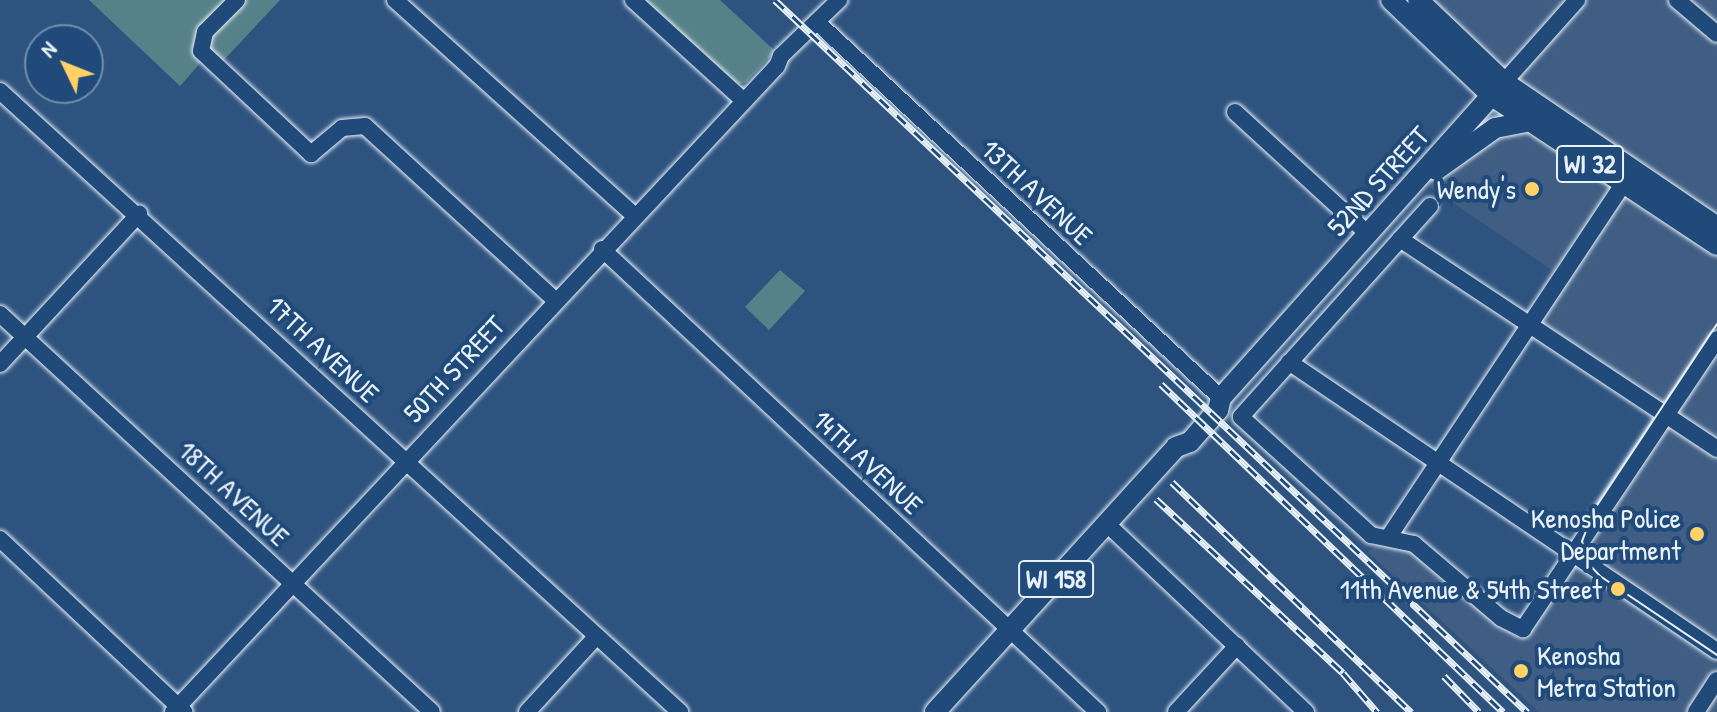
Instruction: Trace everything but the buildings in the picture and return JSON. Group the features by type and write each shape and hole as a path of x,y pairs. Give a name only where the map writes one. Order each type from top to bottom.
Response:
{"main road":[{"name":"WI 32","path":"1391,0 1498,89 1717,227"},
{"name":"WI 32","path":"1418,0 1527,122 1717,245"},
{"name":"52ND STREET","path":"935,712 1176,447 1189,422 1208,401 1221,398 1498,89"},
{"path":"1407,191 1495,128 1527,122"}],"street":[{"path":"237,0 205,32 201,51 311,154 342,128 365,126 554,299"},
{"path":"395,0 634,215"},
{"path":"633,0 744,101"},
{"name":"50TH STREET","path":"178,710 554,299 777,66 788,62 817,32 818,23 839,0"},
{"name":"52ND STREET","path":"1498,89 1577,0"},
{"path":"1677,0 1717,34"},
{"name":"13TH AVENUE","path":"818,23 1221,398"},
{"name":"17TH AVENUE","path":"0,91 139,214 680,712"},
{"path":"1235,112 1368,234"},
{"path":"1390,535 1622,186"},
{"path":"1430,206 1241,417 1371,535 1390,535 1414,544 1501,618 1523,629 1717,339"},
{"path":"0,364 139,214"},
{"path":"1400,239 1717,449"},
{"name":"14TH AVENUE","path":"602,249 1098,712"},
{"name":"18TH AVENUE","path":"0,314 432,712"},
{"path":"1289,362 1717,651"},
{"path":"1107,524 1306,712"},
{"path":"0,539 178,710"},
{"path":"527,712 597,636"},
{"path":"1176,712 1237,646"},
{"path":"1696,712 1717,680"}],"shaded area":[{"path":"1419,0 1717,0 1717,712 1539,712 1368,552 1390,535 1523,629 1666,415 1531,325 1562,277 1421,181 1527,122"}],"green space":[{"path":"89,0 280,0 222,62 210,52 180,86"},
{"path":"642,0 720,0 775,51 746,83 735,84"},
{"path":"780,270 805,291 769,330 745,307"}],"tram line":[{"path":"1717,324 1594,510 1582,541 1587,562 1600,576 1717,655"}],"railway":[{"path":"775,0 1527,712"},
{"path":"1161,384 1503,712"},
{"path":"1172,482 1411,712"},
{"path":"1156,499 1343,673 1377,712"},
{"path":"1444,676 1479,712"}],"place":[{"name":"Wendy's","path":"1532,189"},
{"name":"Kenosha Police Department","path":"1697,534"},
{"name":"11th Avenue & 54th Street","path":"1618,589"},
{"name":"Kenosha Metra Station","path":"1521,671"}]}
